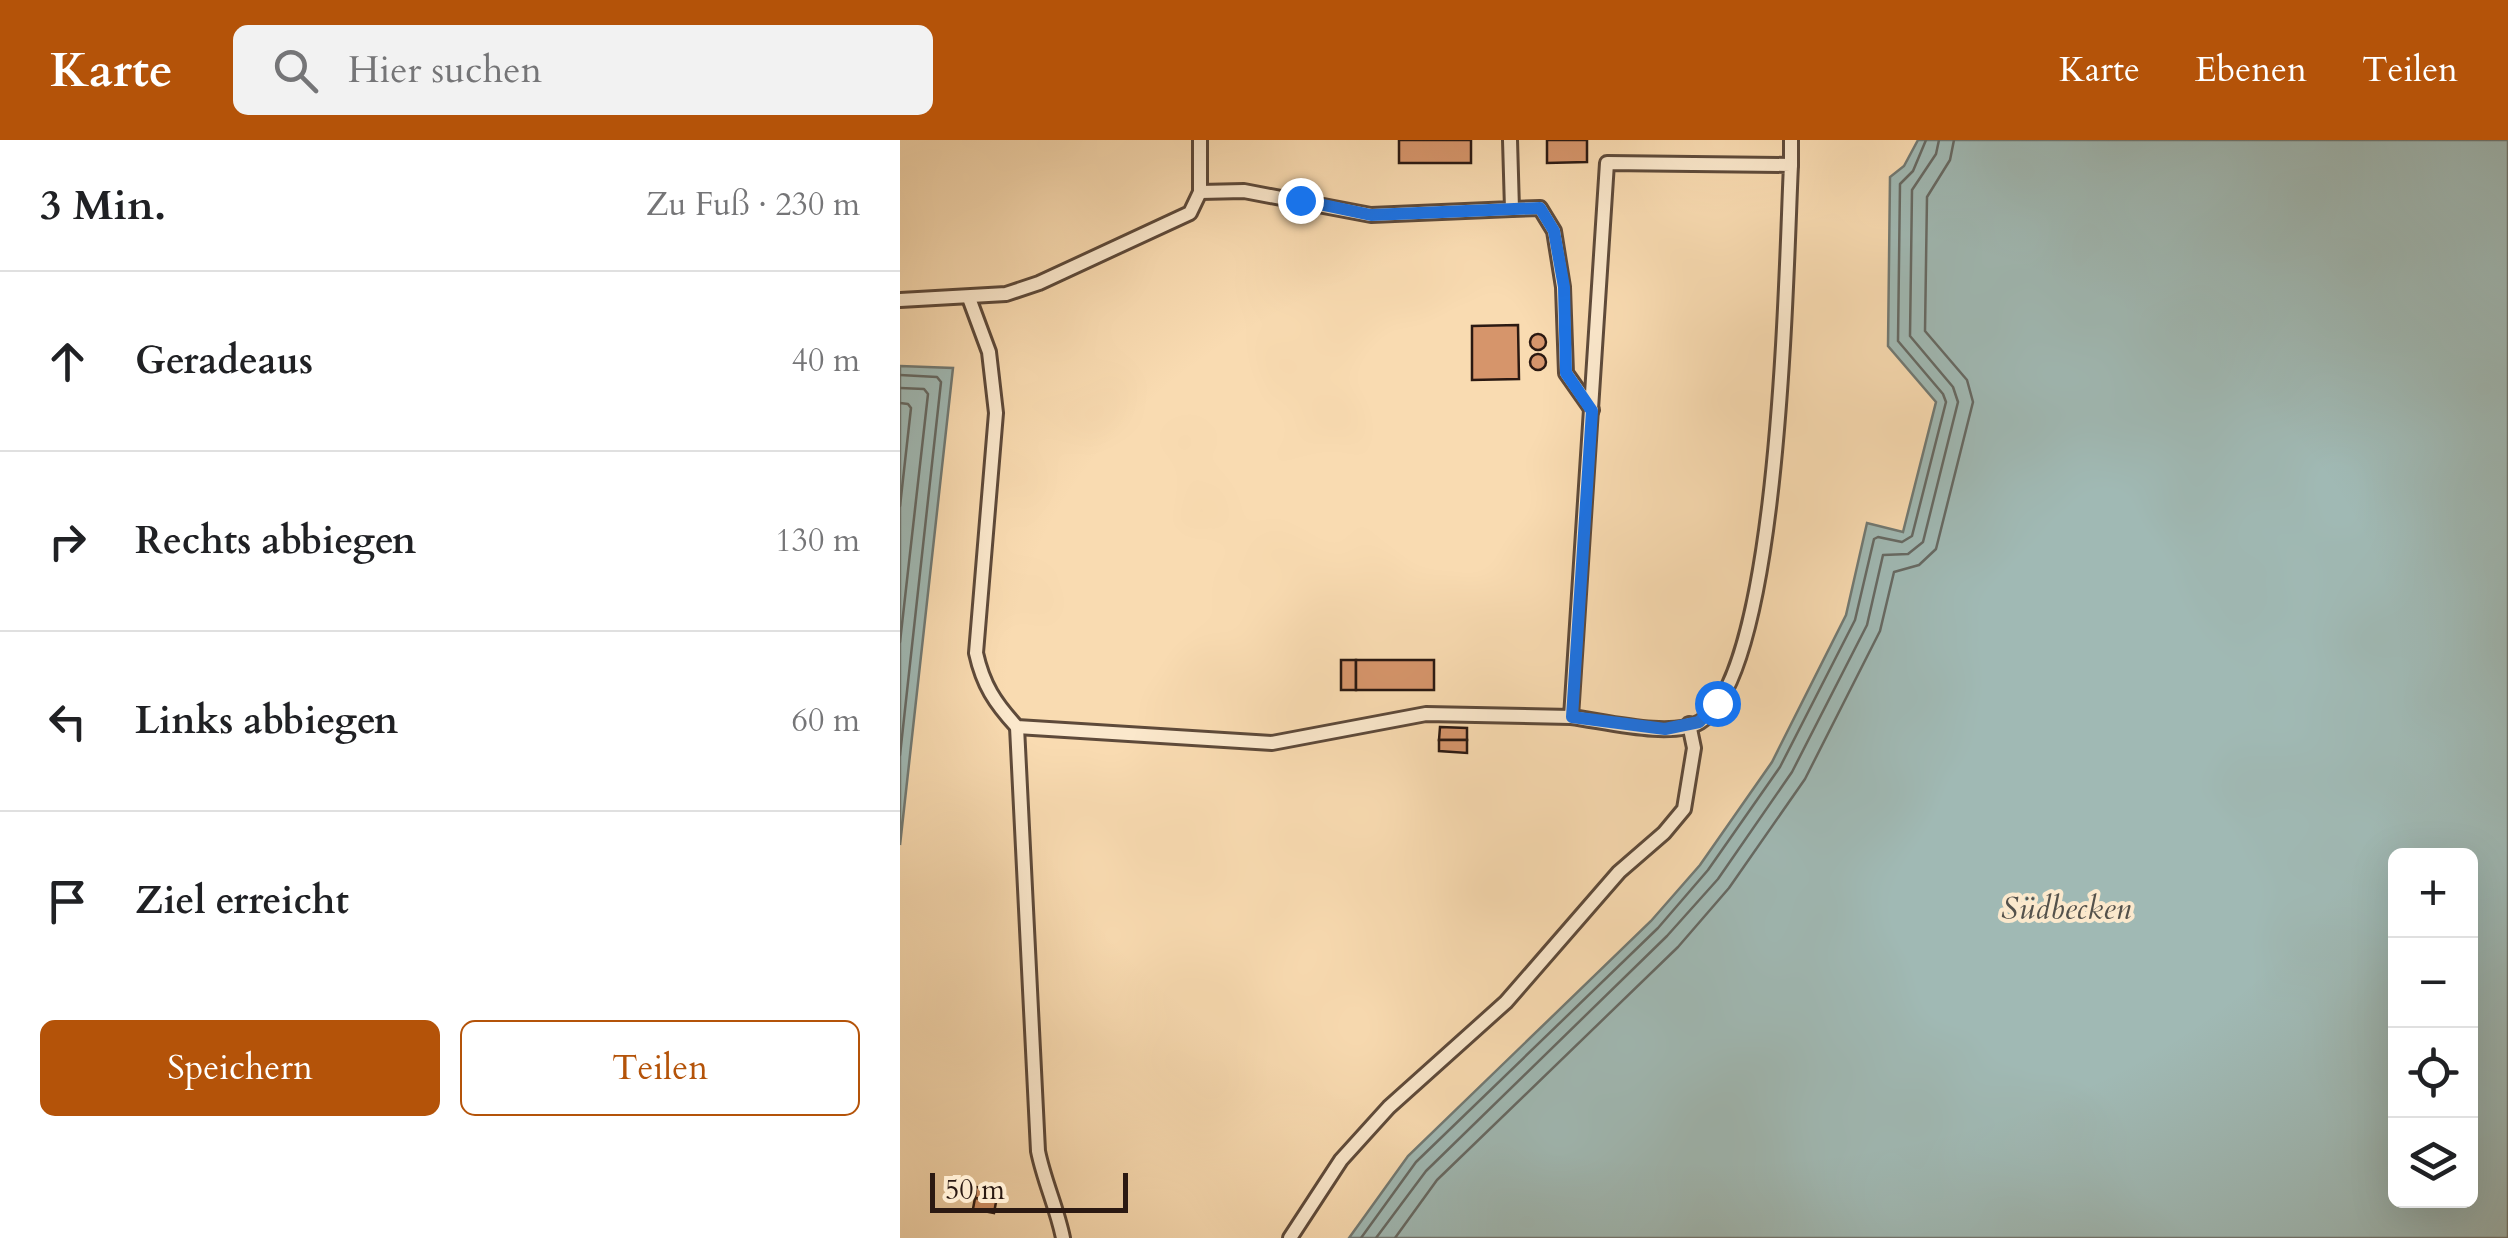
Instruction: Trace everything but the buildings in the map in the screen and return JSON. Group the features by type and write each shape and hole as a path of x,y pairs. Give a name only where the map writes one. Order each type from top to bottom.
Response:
{"lane":[{"path":"900,300 1006,294 1190,213 1200,192 1200,140"},
{"path":"1510,140 1512,209"},
{"path":"1017,727 1272,742 1426,714 1572,717 1665,729 1699,722 1717,703 1740,657 1761,570 1775,460 1791,140"},
{"path":"1572,717 1607,163 1791,165"},
{"path":"1200,192 1244,192 1371,215 1540,208 1554,231 1564,287 1566,373 1592,411"},
{"path":"968,298 989,352 996,413 976,654 982,681 1017,727 1038,1151 1064,1238"},
{"path":"1290,1238 1341,1160 1377,1120 1506,1002 1619,872 1664,833 1684,809 1694,748 1690,724"}],"water":[{"name":"Südbecken","path":"1918,140 2508,140 2508,1238 1349,1238 1408,1156 1651,921 1700,865 1772,762 1846,615 1867,523 1903,532 1936,402 1888,346 1890,177 1904,166"},
{"path":"900,366 953,368 900,845"}],"route":[{"path":"1300,200 1371,215 1540,208 1554,231 1564,287 1566,373 1592,411 1572,717 1665,729 1699,722 1717,703"}]}
